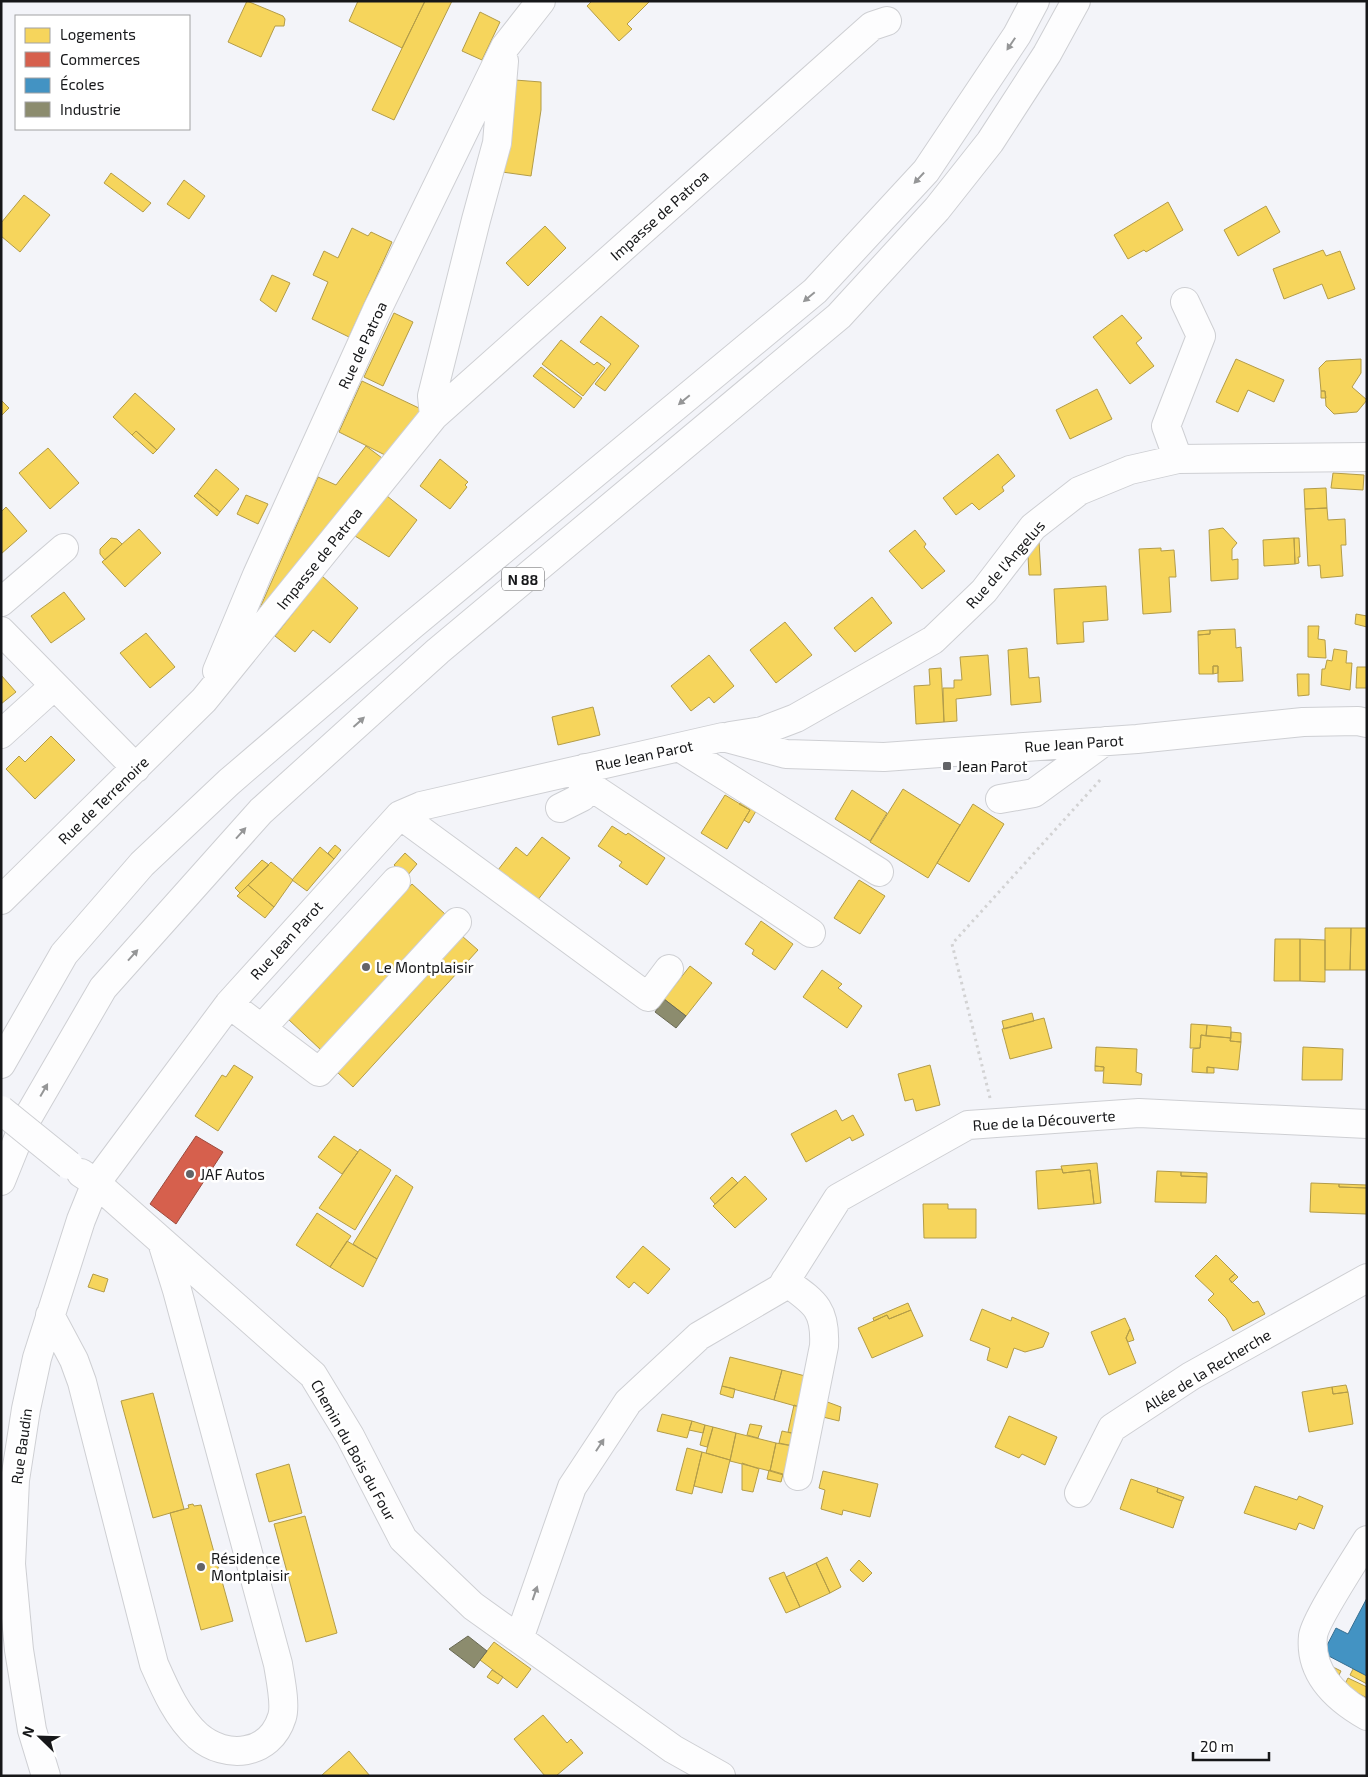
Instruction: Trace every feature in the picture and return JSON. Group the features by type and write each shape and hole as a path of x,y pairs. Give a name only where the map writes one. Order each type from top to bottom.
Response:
{"main road":[{"name":"Rue de Patroa","path":"204,700 257,575 377,310 505,47 541,1"},
{"name":"N 88","path":"1,1064 64,954 142,864 229,782 411,626 815,291 926,171 1017,36 1035,1"},
{"name":"N 88","path":"1,1181 24,1124 103,988 261,811 438,650 839,316 937,209 990,142 1047,54 1076,1"},
{"name":"Impasse de Patroa","path":"204,700 434,416 872,26 887,21"},
{"path":"434,416 432,396 473,229 497,142 505,47"},
{"path":"1178,459 1166,426 1201,336 1184,302"},
{"name":"Rue de l'Angelus","path":"723,737 762,731 796,718 933,640 984,591 1033,528 1079,491 1130,470 1178,459 1367,457"},
{"path":"1,602 64,548"},
{"path":"1,631 136,768"},
{"path":"1,734 54,686"},
{"name":"Rue de Terrenoire","path":"1,900 204,700"},
{"name":"Rue Jean Parot","path":"96,1183 230,1004 400,816 421,806 584,775 679,747 723,737 786,754 861,757 1105,741 1303,722 1358,721 1367,723"},
{"path":"1000,799 1034,794 1105,741"},
{"path":"679,747 879,872"},
{"path":"560,808 582,797 584,775 811,933"},
{"path":"400,816 648,997 669,969"},
{"path":"262,1028 396,881"},
{"path":"230,1004 319,1072 457,922"},
{"path":"1,1110 69,1165 96,1183"},
{"name":"Rue de la Découverte","path":"785,1281 838,1198 968,1125 1139,1113 1367,1124"},
{"name":"Chemin du Bois du Four","path":"96,1183 313,1375 350,1436 403,1539 473,1606 673,1749 720,1776"},
{"name":"Rue Baudin","path":"46,1776 31,1721 19,1650 11,1564 15,1480 26,1409 37,1358 81,1220 96,1183"},
{"path":"50,1315 74,1360 82,1382 154,1664 169,1697 186,1723 198,1736 214,1747 231,1752 260,1746 272,1737 282,1716 278,1664 177,1290 162,1242"},
{"name":"Allée de la Recherche","path":"1079,1493 1112,1428 1191,1376 1367,1278"},
{"path":"519,1639 572,1487 628,1402 699,1336 781,1288 785,1281 815,1303 825,1328 824,1346 798,1476"},
{"path":"37,1358 60,1362 74,1360"},
{"path":"1367,1540 1313,1634 1313,1655 1320,1674 1332,1691 1350,1707 1367,1716"}],"path":[{"path":"996,1123 952,944 1099,782"}],"building: Logements":[{"path":"247,1 283,16 285,19 284,26 275,26 261,57 228,42"},
{"path":"358,1 425,1 402,48 349,21"},
{"path":"425,1 452,1 394,120 372,110"},
{"path":"592,1 650,1 627,24 632,29 619,41 587,6"},
{"path":"480,12 500,22 482,60 462,51"},
{"path":"515,80 541,82 541,110 531,176 502,172 510,105 514,106"},
{"path":"111,173 151,203 143,212 104,183"},
{"path":"184,180 205,196 189,219 167,204"},
{"path":"24,195 50,215 20,252 1,236 1,223"},
{"path":"1168,202 1183,230 1146,252 1144,250 1128,259 1114,235"},
{"path":"1266,206 1280,232 1238,256 1224,230"},
{"path":"545,226 566,248 528,286 506,263"},
{"path":"352,228 368,236 371,232 392,242 349,337 312,319 328,282 313,275 324,251 338,258"},
{"path":"1323,250 1326,256 1340,251 1355,289 1328,299 1322,284 1284,299 1273,269"},
{"path":"272,275 290,283 276,312 260,300"},
{"path":"394,313 413,322 383,386 364,377"},
{"path":"1122,315 1142,338 1136,343 1154,366 1130,384 1093,337"},
{"path":"601,316 639,346 605,391 595,384 611,364 580,342"},
{"path":"561,340 594,365 597,362 605,368 583,396 542,364"},
{"path":"1236,359 1284,380 1274,402 1248,390 1238,412 1216,402"},
{"path":"1361,359 1361,373 1352,387 1367,400 1357,412 1334,414 1326,406 1325,391 1321,391 1319,368 1326,361"},
{"path":"541,367 582,398 574,408 533,376"},
{"path":"362,381 421,409 418,420 389,457 339,432"},
{"path":"1097,389 1112,419 1070,439 1056,410"},
{"path":"1321,391 1325,391 1326,398 1321,398"},
{"path":"135,393 175,429 157,450 136,431 132,435 113,417"},
{"path":"1,400 9,408 1,416"},
{"path":"136,431 157,450 153,454 132,435"},
{"path":"366,446 386,461 255,619 318,477 336,485"},
{"path":"48,448 79,483 50,509 19,473"},
{"path":"998,454 1015,476 1002,487 1004,491 979,510 972,503 956,515 943,498"},
{"path":"440,459 468,482 465,485 467,487 450,509 420,486"},
{"path":"216,469 239,489 220,512 197,493"},
{"path":"1333,473 1364,475 1363,490 1331,488"},
{"path":"1326,488 1327,508 1305,509 1304,489"},
{"path":"197,493 220,512 217,516 194,496"},
{"path":"246,495 268,504 258,524 237,514"},
{"path":"387,496 417,520 389,557 355,536"},
{"path":"6,507 27,531 1,554 1,512"},
{"path":"1327,508 1328,520 1345,519 1346,545 1341,545 1343,576 1321,578 1320,565 1308,566 1305,509"},
{"path":"1223,528 1237,543 1232,549 1232,560 1238,559 1238,579 1211,581 1209,530"},
{"path":"139,529 161,553 125,587 102,562"},
{"path":"915,530 926,544 924,547 945,571 922,589 889,551"},
{"path":"111,538 117,539 122,544 105,560 100,554 100,549"},
{"path":"1294,538 1295,564 1264,566 1263,540"},
{"path":"1294,538 1299,538 1300,557 1298,557 1299,563 1295,564"},
{"path":"1039,541 1041,575 1029,575 1028,556"},
{"path":"1161,548 1161,551 1174,550 1176,577 1169,577 1171,612 1143,614 1139,549"},
{"path":"322,576 358,608 330,643 313,630 295,652 275,636"},
{"path":"1106,586 1108,620 1083,622 1084,642 1057,644 1054,589"},
{"path":"64,592 85,619 51,643 31,616"},
{"path":"872,597 892,623 855,652 834,628"},
{"path":"1356,614 1367,616 1367,627 1355,624"},
{"path":"785,622 812,655 776,683 750,650"},
{"path":"1308,626 1319,626 1318,639 1325,640 1326,658 1308,657"},
{"path":"1235,629 1236,648 1241,647 1243,681 1218,682 1218,666 1213,666 1213,674 1199,674 1198,635 1210,634 1210,630"},
{"path":"1210,630 1210,634 1198,635 1198,631"},
{"path":"146,633 175,667 150,688 120,653"},
{"path":"1027,648 1029,678 1039,677 1041,702 1011,705 1008,650"},
{"path":"1334,649 1347,651 1346,663 1352,663 1350,690 1321,685 1322,669 1325,669 1327,660 1332,661"},
{"path":"709,655 734,686 714,703 709,697 691,711 671,686"},
{"path":"988,655 991,695 956,699 957,721 944,722 943,688 954,688 954,680 962,680 960,657"},
{"path":"1213,666 1218,666 1218,673 1213,674"},
{"path":"1357,667 1367,667 1367,688 1356,688"},
{"path":"941,668 944,722 916,724 914,686 930,685 929,669"},
{"path":"1297,674 1309,674 1309,695 1298,696"},
{"path":"1,675 16,692 1,704"},
{"path":"593,707 600,735 558,745 552,717"},
{"path":"51,736 75,760 35,799 6,769 19,756 25,762"},
{"path":"903,789 960,825 928,878 870,842"},
{"path":"852,790 887,813 870,841 835,819"},
{"path":"725,795 750,810 727,849 701,833"},
{"path":"746,799 759,806 749,823 744,820 750,810 739,804"},
{"path":"973,804 1004,824 969,882 937,863"},
{"path":"612,826 626,835 628,833 665,858 647,885 619,866 622,862 598,846"},
{"path":"542,837 570,858 537,901 498,870 516,847 527,856"},
{"path":"335,845 341,850 334,859 328,853"},
{"path":"320,847 334,859 307,891 292,880"},
{"path":"405,853 417,864 407,876 394,865"},
{"path":"262,860 269,865 240,893 235,888"},
{"path":"271,862 293,880 274,907 248,885"},
{"path":"859,880 885,896 860,934 834,918"},
{"name":"Le Montplaisir","path":"412,884 445,914 321,1050 288,1019"},
{"path":"248,885 274,907 265,918 237,896"},
{"path":"761,921 793,944 775,970 752,954 754,950 745,944"},
{"path":"1325,928 1351,928 1350,970 1325,970"},
{"path":"1351,928 1367,928 1367,970 1350,970"},
{"path":"462,936 478,950 353,1087 337,1072"},
{"path":"1275,939 1300,939 1300,981 1274,981"},
{"path":"1300,939 1325,940 1325,982 1300,981"},
{"path":"690,966 712,983 686,1016 664,999"},
{"path":"822,970 842,984 838,988 862,1006 847,1028 803,997"},
{"path":"1032,1013 1034,1021 1004,1029 1002,1021"},
{"path":"1044,1018 1052,1048 1010,1059 1002,1029"},
{"path":"1191,1024 1207,1025 1206,1036 1201,1035 1200,1048 1190,1048"},
{"path":"1207,1025 1231,1027 1231,1038 1206,1036"},
{"path":"1231,1032 1241,1033 1241,1042 1230,1041"},
{"path":"1201,1035 1231,1038 1230,1041 1241,1042 1238,1070 1207,1067 1207,1073 1192,1072 1193,1049 1200,1048"},
{"path":"1096,1047 1137,1049 1136,1072 1142,1074 1141,1085 1103,1083 1104,1067 1095,1066"},
{"path":"1303,1047 1343,1049 1342,1080 1302,1080"},
{"path":"234,1065 253,1077 218,1131 195,1116 222,1075 226,1077"},
{"path":"930,1065 940,1105 916,1111 913,1099 905,1101 898,1074"},
{"path":"1095,1066 1104,1067 1103,1071 1095,1071"},
{"path":"1207,1067 1214,1068 1214,1073 1207,1073"},
{"path":"836,1110 842,1121 853,1115 864,1135 852,1141 850,1137 806,1162 791,1134"},
{"path":"334,1136 358,1152 342,1174 318,1157"},
{"path":"360,1149 391,1170 355,1230 319,1208"},
{"path":"1097,1163 1101,1203 1094,1204 1090,1170 1063,1173 1061,1166"},
{"path":"1062,1169 1063,1173 1090,1170 1094,1204 1038,1209 1036,1171"},
{"path":"1157,1171 1181,1172 1181,1176 1207,1177 1206,1203 1155,1202"},
{"path":"1181,1172 1207,1173 1207,1177 1181,1176"},
{"path":"396,1175 413,1187 377,1259 353,1244"},
{"path":"745,1176 767,1199 735,1228 713,1206"},
{"path":"732,1177 738,1183 715,1204 710,1198"},
{"path":"1311,1183 1367,1188 1367,1214 1310,1212"},
{"path":"1339,1184 1367,1185 1367,1188 1339,1187"},
{"path":"923,1204 948,1204 948,1209 976,1209 976,1238 924,1238"},
{"path":"317,1213 351,1236 330,1267 296,1245"},
{"path":"347,1241 377,1259 363,1287 330,1267"},
{"path":"643,1246 670,1269 648,1294 634,1282 629,1288 616,1277"},
{"path":"1216,1255 1235,1274 1229,1279 1253,1303 1258,1301 1265,1314 1233,1331 1226,1318 1208,1300 1214,1294 1195,1276"},
{"path":"93,1274 108,1279 104,1292 88,1287"},
{"path":"1235,1274 1238,1277 1232,1283 1229,1279"},
{"path":"908,1303 911,1310 889,1319 887,1315 874,1321 873,1318"},
{"path":"982,1309 1011,1321 1012,1317 1049,1333 1043,1347 1025,1352 1014,1348 1007,1368 987,1360 990,1348 970,1340"},
{"path":"911,1310 923,1336 872,1358 858,1328 887,1315 889,1319"},
{"path":"1125,1318 1130,1329 1126,1338 1136,1363 1109,1375 1091,1332"},
{"path":"1130,1329 1134,1340 1128,1342 1126,1338"},
{"path":"730,1357 782,1370 774,1400 722,1386"},
{"path":"782,1370 813,1378 806,1409 774,1400"},
{"path":"1346,1385 1348,1392 1333,1394 1332,1387"},
{"path":"722,1386 735,1389 733,1398 720,1394"},
{"path":"1332,1387 1333,1394 1348,1392 1353,1424 1309,1432 1302,1392"},
{"path":"153,1393 184,1509 153,1518 121,1401"},
{"path":"822,1400 841,1407 839,1421 819,1416"},
{"path":"794,1405 806,1409 800,1435 788,1432"},
{"path":"662,1414 692,1421 687,1438 657,1431"},
{"path":"1009,1416 1057,1437 1045,1465 1022,1454 1019,1458 995,1447"},
{"path":"692,1421 705,1425 703,1433 689,1430"},
{"path":"750,1424 762,1426 758,1438 747,1435"},
{"path":"705,1425 713,1427 707,1447 700,1445"},
{"path":"713,1427 736,1433 730,1460 706,1453"},
{"path":"782,1431 800,1435 798,1447 779,1443"},
{"path":"736,1433 776,1443 770,1471 730,1461"},
{"path":"776,1443 798,1447 790,1477 770,1471"},
{"path":"687,1448 702,1452 692,1494 676,1490"},
{"path":"702,1452 730,1460 722,1493 694,1486"},
{"path":"742,1463 759,1469 753,1492 742,1490"},
{"path":"289,1464 302,1513 269,1522 256,1474"},
{"path":"769,1470 783,1474 781,1482 767,1479"},
{"path":"823,1471 878,1484 870,1517 843,1510 842,1515 821,1509 825,1490 819,1488"},
{"path":"1131,1479 1158,1488 1157,1492 1182,1501 1173,1528 1120,1509"},
{"path":"1255,1486 1297,1500 1299,1496 1323,1506 1314,1529 1299,1523 1296,1530 1244,1513"},
{"path":"1158,1488 1184,1497 1182,1501 1157,1492"},
{"name":"Résidence Montplaisir","path":"193,1504 194,1506 201,1505 233,1621 201,1630 170,1513 189,1508 188,1505"},
{"path":"305,1516 337,1633 306,1642 274,1524"},
{"path":"827,1557 841,1587 830,1593 816,1563"},
{"path":"859,1560 872,1573 863,1582 850,1570"},
{"path":"816,1563 830,1593 800,1607 786,1577"},
{"path":"784,1572 800,1607 786,1613 769,1578"},
{"path":"494,1642 531,1669 517,1688 480,1660"},
{"path":"1333,1667 1341,1671 1337,1679 1329,1674"},
{"path":"1353,1669 1367,1676 1367,1684 1350,1675"},
{"path":"492,1670 503,1677 498,1684 487,1677"},
{"path":"1348,1678 1367,1687 1367,1698 1344,1686"},
{"path":"543,1715 567,1743 571,1739 583,1753 556,1776 545,1776 514,1739"},
{"path":"349,1751 370,1776 322,1775"}],"building: Commerces":[{"name":"JAF Autos","path":"196,1136 223,1152 176,1224 150,1204"}],"building: Écoles":[{"path":"1367,1598 1367,1676 1323,1653 1336,1628 1348,1634"}],"building: Industrie":[{"path":"664,999 686,1016 676,1028 655,1012"},
{"path":"468,1636 487,1651 474,1668 449,1649"}],"place":[{"name":"Jean Parot","path":"947,766"},
{"name":"Le Montplaisir","path":"366,967"},
{"name":"JAF Autos","path":"190,1174"},
{"name":"Résidence Montplaisir","path":"201,1567"}]}
